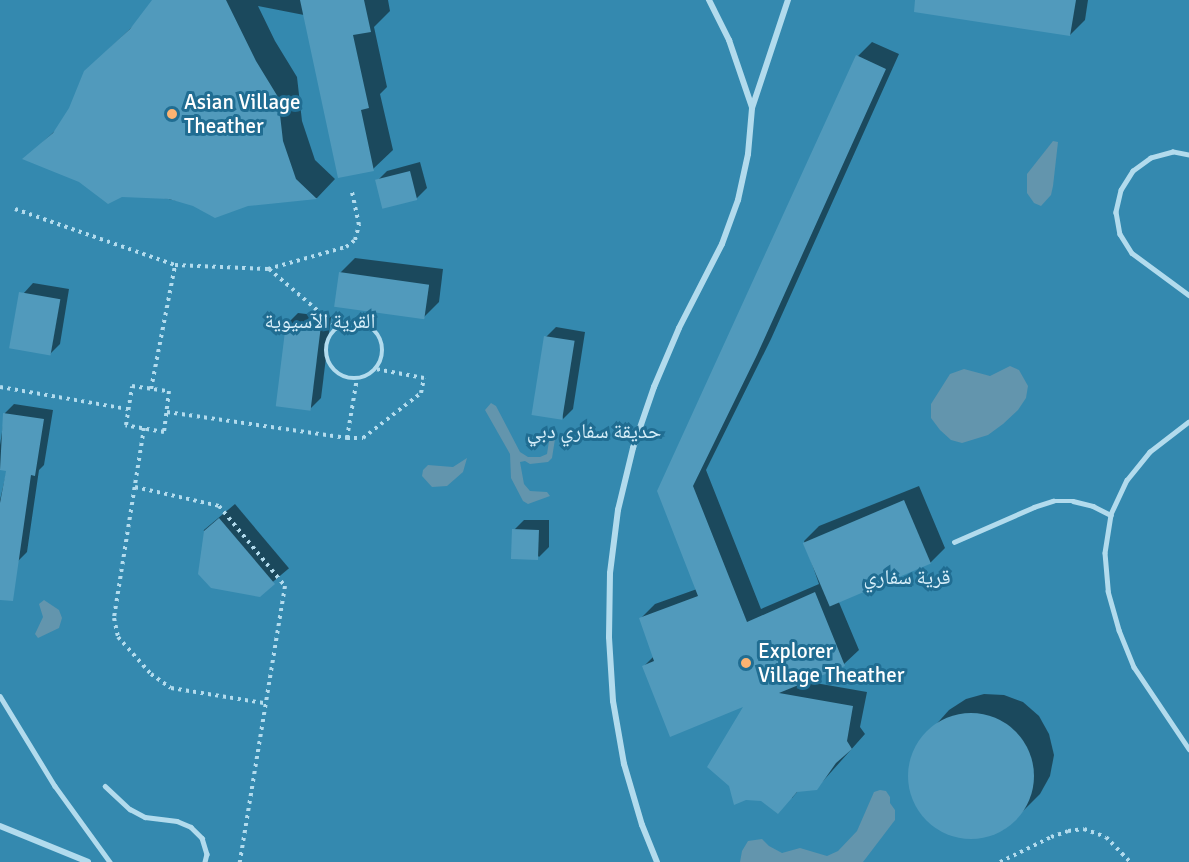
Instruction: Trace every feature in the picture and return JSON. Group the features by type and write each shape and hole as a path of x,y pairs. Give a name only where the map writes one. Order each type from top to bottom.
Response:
{"street":[{"path":"709,0 729,40 752,108"},
{"path":"657,862 642,825 624,764 613,701 609,637 610,573 618,510 633,448 666,358 722,244 738,200 748,154 752,108 788,0"},
{"path":"0,826 88,862"}],"lane":[{"path":"1189,154 1173,152 1151,158 1133,171 1121,190 1116,212 1120,234 1132,254 1189,295"},
{"path":"1189,422 1157,446 1127,480 1111,515 1105,553 1108,591 1119,630 1134,667 1189,748"},
{"path":"954,542 1053,501 1073,501 1093,506 1111,515"},
{"path":"0,696 55,786 110,862"},
{"path":"105,786 130,809 145,816 177,821 191,827 202,838 207,854 205,862"}],"path":[{"path":"15,209 175,265 268,269 346,247 356,240 359,225 352,192"},
{"path":"151,389 175,265"},
{"path":"268,269 337,327"},
{"path":"166,412 347,438 363,438 421,393 424,378 376,369 357,378 342,376 331,367 326,353 328,339 337,327 350,322 364,323 375,331 382,343 382,356 376,369"},
{"path":"347,438 357,378"},
{"path":"132,386 151,389 169,391 164,432 126,425 132,386"},
{"path":"0,387 128,409"},
{"path":"144,428 114,618 118,637 152,674 171,688 264,704"},
{"path":"135,487 219,506 285,586 240,862"},
{"path":"1000,862 1051,837 1068,831 1084,829 1106,837 1130,862"}],"green space":[{"name":"حديقة سفاري دبي","path":"0,0 1189,0 1189,862 0,862"}],"shaded area":[{"path":"1053,141 1058,142 1053,186 1051,195 1041,206 1034,203 1027,193 1027,174"},
{"path":"1010,366 1019,370 1028,386 1026,398 1018,410 1003,424 988,435 962,443 951,440 940,430 931,418 931,404 950,374 964,369 990,376"},
{"path":"491,403 496,406 520,452 528,457 540,457 547,454 549,441 553,437 555,439 552,458 548,462 530,464 525,461 520,462 524,484 530,491 547,492 550,496 528,504 523,501 511,478 510,454 485,410"},
{"path":"467,458 463,472 447,486 432,487 422,476 423,470 428,465 453,467"},
{"path":"44,600 59,610 62,618 59,628 38,638 35,634 43,617 39,604"},
{"path":"886,791 890,797 890,803 895,810 895,820 863,862 740,862 742,851 748,841 762,839 782,853 800,848 827,856 838,851 857,831 874,792"}],"building":[{"name":"Asian Village Theather","path":"152,0 226,0 256,61 278,97 283,141 296,179 317,199 248,206 215,218 193,206 169,199 122,197 108,204 79,182 22,159 53,133 69,108 84,71 130,29"},
{"path":"300,0 364,0 371,32 353,35 369,108 361,110 374,171 338,178"},
{"path":"915,0 1076,0 1070,36 914,12"},
{"path":"856,55 886,69 757,355 693,486 747,622 815,592 845,666 779,693 853,706 847,741 852,749 836,763 817,790 797,792 778,814 761,801 746,800 734,805 729,786 707,767 743,707 670,737 642,666 654,661 639,618 698,596 657,491"},
{"path":"410,171 417,200 382,209 375,180"},
{"path":"339,272 429,285 424,319 334,307"},
{"path":"19,292 60,299 50,355 9,348"},
{"path":"286,323 321,327 311,411 276,406"},
{"path":"544,336 575,341 562,420 531,415"},
{"path":"3,413 44,419 35,476 31,475 13,601 0,600 0,503 6,471 0,470"},
{"path":"904,500 931,564 830,606 803,543"},
{"path":"219,518 275,584 260,597 211,588 198,574 204,531"},
{"path":"512,529 539,530 538,560 511,559"},
{"path":"971,713 995,718 1015,732 1029,752 1034,776 1029,800 1015,820 995,834 971,839 947,834 927,820 913,800 908,776 913,752 927,732 947,718"}],"place":[{"name":"Asian Village Theather","path":"172,114"},
{"name":"Explorer Village Theather","path":"746,663"}],"park label":[{"name":"القرية الآسيوية","path":"320,321"},
{"name":"قرية سفاري","path":"907,577"}]}
